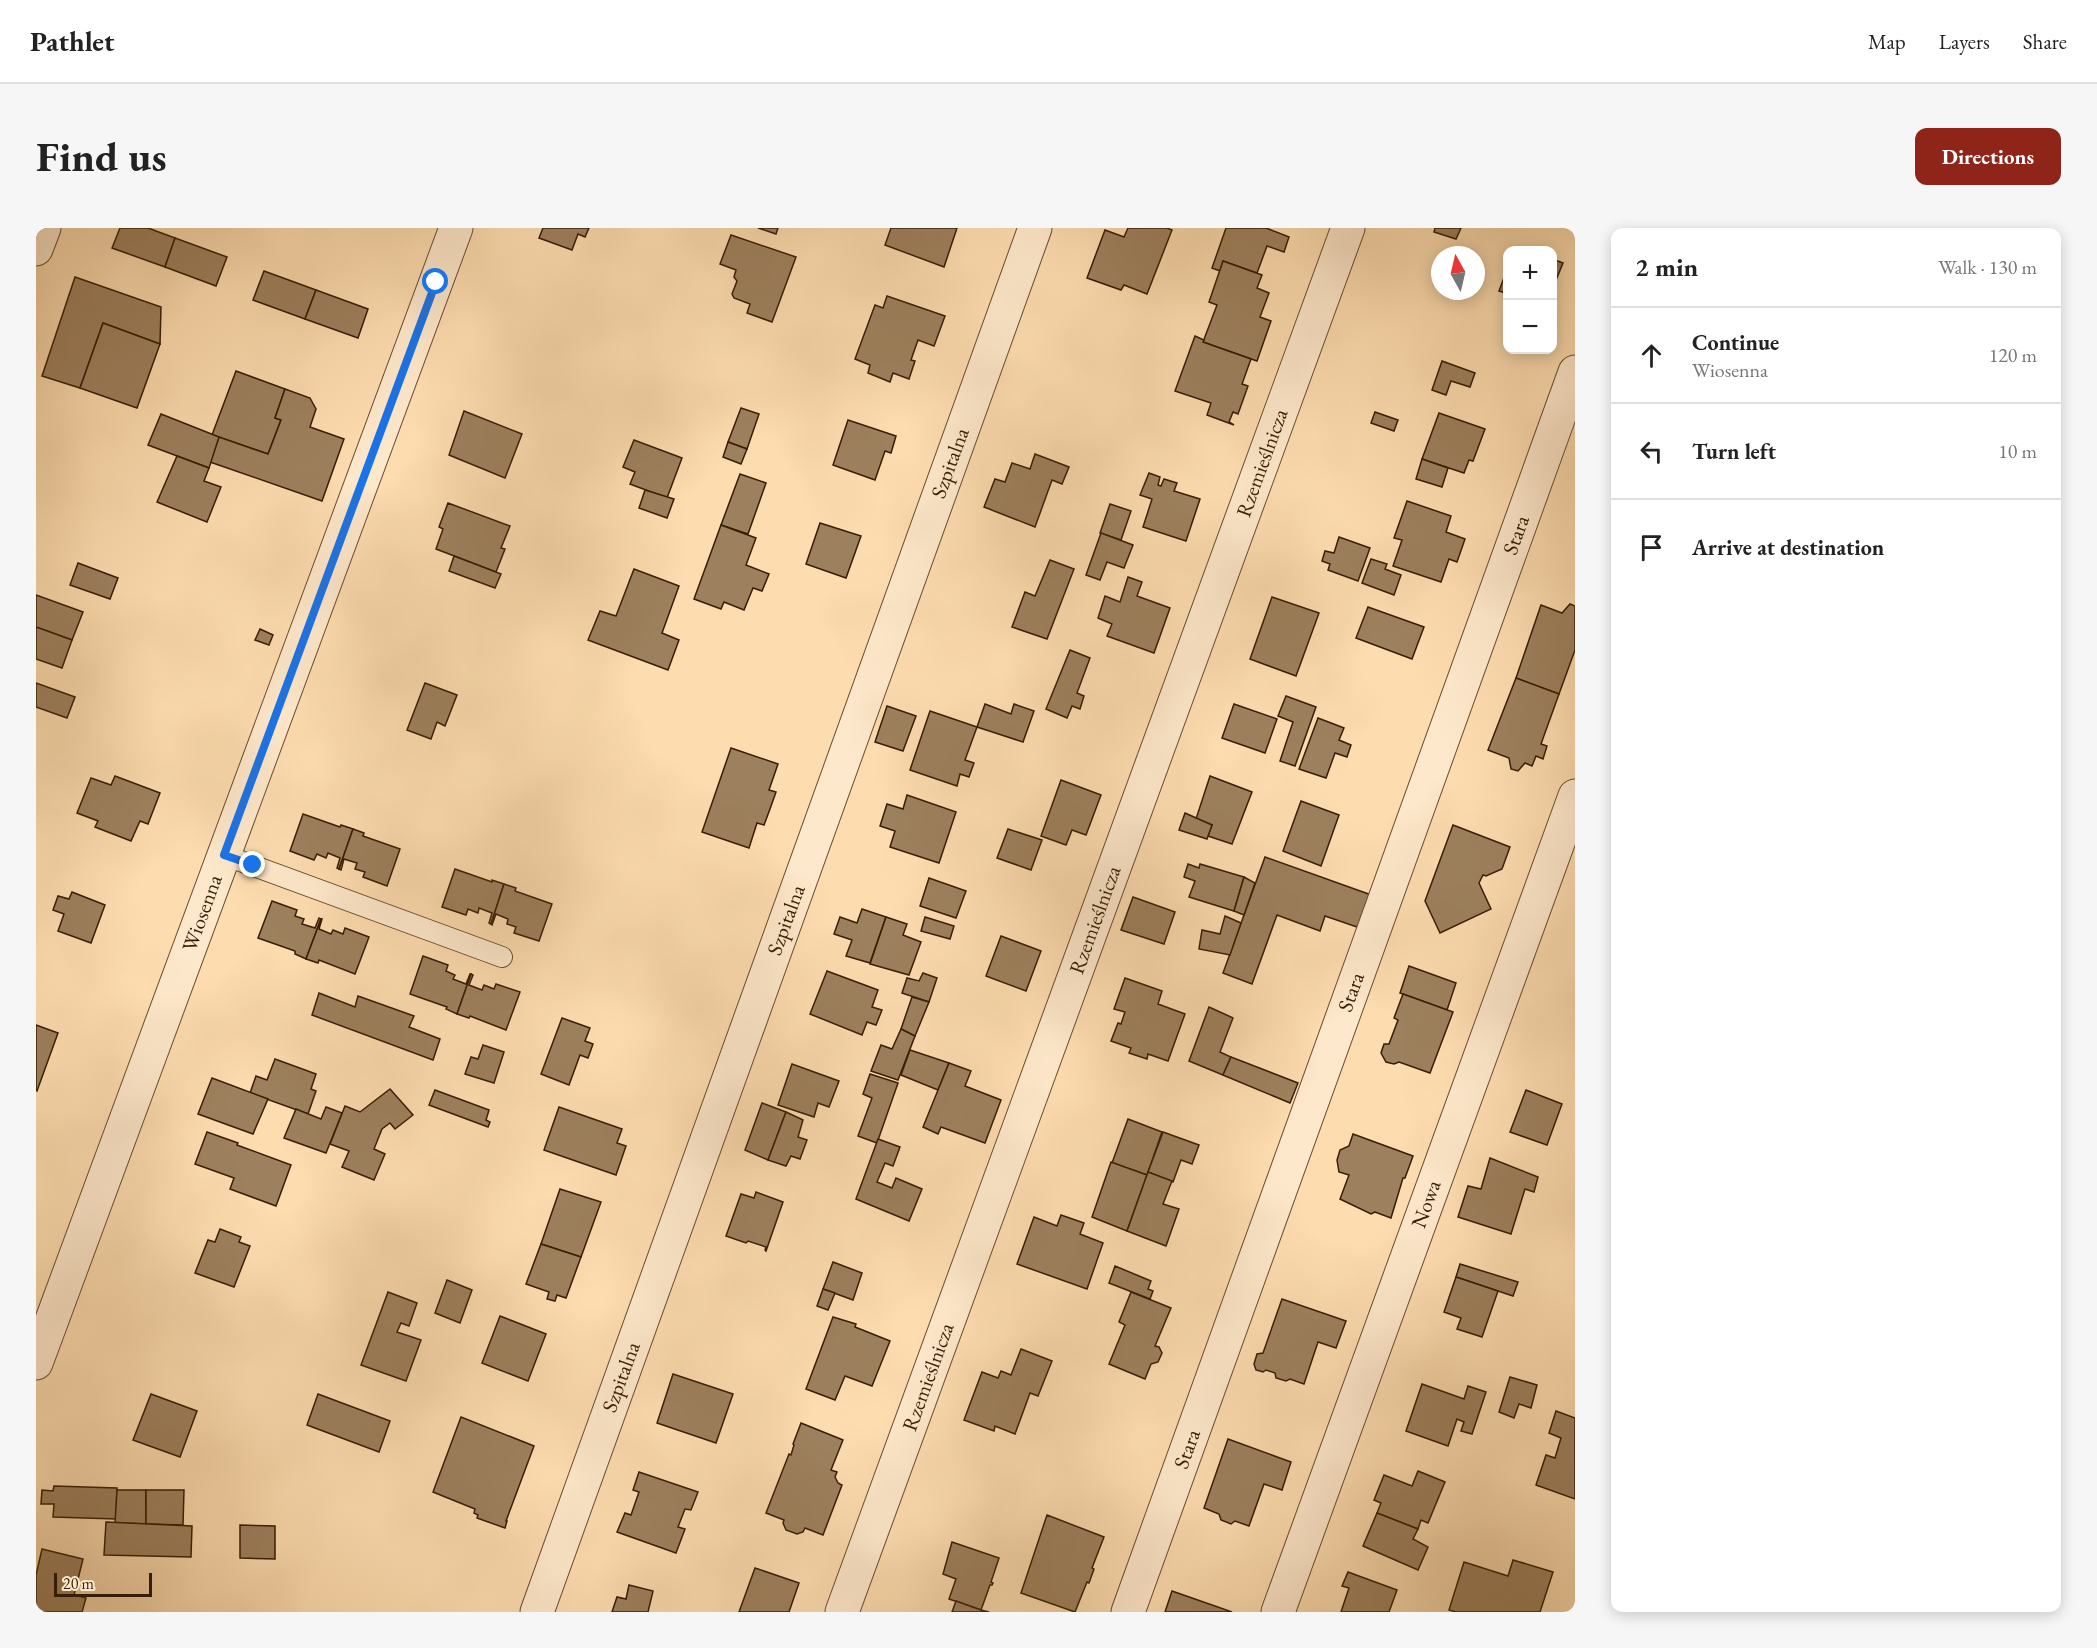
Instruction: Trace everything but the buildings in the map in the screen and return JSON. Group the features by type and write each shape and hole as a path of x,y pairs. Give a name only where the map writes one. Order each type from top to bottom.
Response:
{"street":[{"path":"36,249 44,228"},
{"name":"Wiosenna","path":"36,1363 456,228"},
{"name":"Szpitalna","path":"537,1612 1035,228"},
{"name":"Rzemieślnicza","path":"842,1612 1348,228"},
{"name":"Stara","path":"1128,1612 1575,372"},
{"name":"Nowa","path":"1278,1612 1575,796"}],"lane":[{"path":"224,855 502,957"}],"route":[{"path":"253,865 224,855 436,282"}]}
